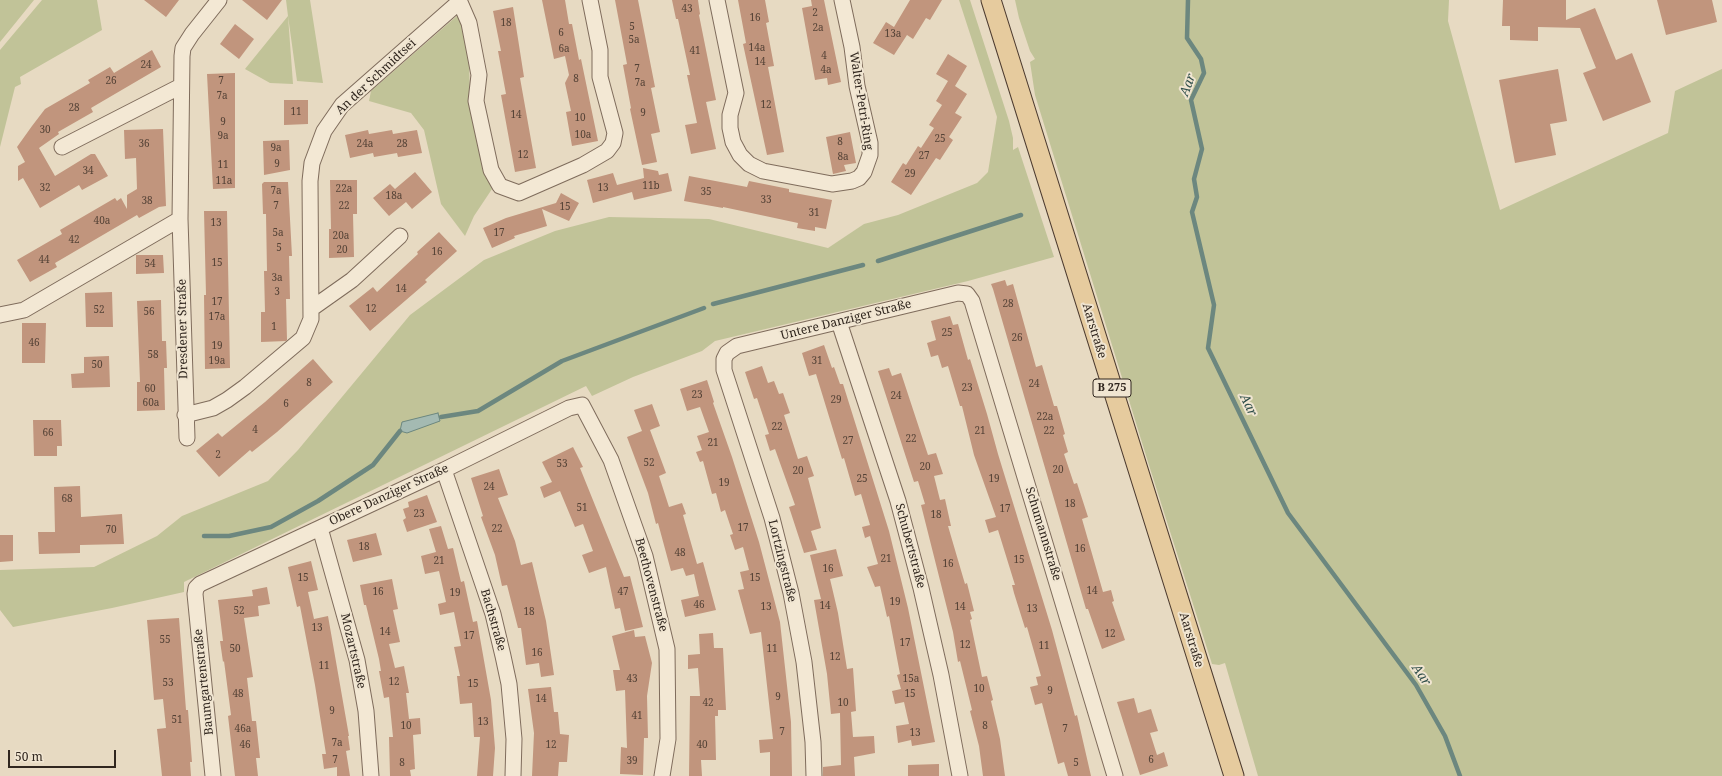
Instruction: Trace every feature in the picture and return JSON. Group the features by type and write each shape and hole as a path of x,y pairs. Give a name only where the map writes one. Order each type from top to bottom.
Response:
{"main road":[{"name":"Aarstraße","path":"991,0 1234,776"}],"street":[{"name":"Dresdener Straße","path":"187,438 185,415 180,219 181,86 184,48 192,34 219,0"},
{"path":"459,1 469,23 478,68 479,75 476,101 490,170 500,186 519,193 583,165 607,151 613,143 615,133 600,78 600,50 590,0"},
{"name":"Walter-Petri-Ring","path":"717,0 736,93 730,115 730,128 733,142 740,155 750,164 763,171 832,184 852,181 858,178 864,172 870,155 870,143 857,86 852,47 842,0"},
{"name":"An der Schmidtsei","path":"185,415 213,408 227,400 245,387 303,338 311,319 310,181 312,163 324,130 342,105 459,1"},
{"path":"62,147 181,86"},
{"path":"0,315 24,310 180,219"},
{"path":"311,309 352,280 400,236"},
{"name":"Untere Danziger Straße","path":"727,353 737,346 958,293 967,294"},
{"name":"Schumannstraße","path":"967,294 970,297 974,308 1115,776"},
{"name":"Schubertstraße","path":"839,322 898,501 941,675 960,776"},
{"name":"Lortzingstraße","path":"727,353 722,363 772,518 791,593 804,662 813,742 814,776"},
{"name":"Obere Danziger Straße","path":"196,588 200,584 444,470 568,408 582,404"},
{"name":"Beethovenstraße","path":"582,404 611,460 645,556 667,649 668,739 662,776"},
{"name":"Bachstraße","path":"444,470 493,614 503,656 509,684 514,739 513,776"},
{"name":"Mozartstraße","path":"320,528 357,660 366,712 371,776"},
{"name":"Baumgartenstraße","path":"196,588 195,594 213,776"}],"green space":[{"path":"0,0 34,0 0,42"},
{"path":"42,0 97,0 102,30 20,77 21,84 15,87 0,147 0,50"},
{"path":"286,0 310,0 323,83 297,81"},
{"path":"959,0 970,0 1009,121 1013,138 1013,150 1018,147 1054,257 968,281 715,341 702,351 633,377 592,396 586,386 184,582 184,592 112,608 13,627 0,610 0,570 94,567 157,536 182,516 268,481 298,450 410,315 484,260 555,231 609,217 709,219 828,248 864,224 898,215 977,183 988,172 997,117"},
{"path":"1015,0 1449,0 1448,21 1500,210 1668,133 1675,91 1722,69 1722,776 1258,776 1225,663 1219,665 1212,664 1148,462 1035,95 1030,62 1035,59 1030,51 1019,18"},
{"path":"458,15 462,18 469,61 470,96 484,165 492,189 474,216 465,236 441,204 424,130 411,113 369,101 371,91"},
{"path":"288,16 293,84 270,83 245,69"}],"water":[{"path":"438,413 440,421 407,433 400,431 402,422"}],"building":[{"path":"144,0 179,0 166,17"},
{"path":"242,0 282,0 267,20"},
{"path":"542,0 565,0 569,24 572,24 579,60 581,59 598,141 572,146 566,112 571,111 565,83 569,75 565,56 554,59"},
{"path":"615,0 638,0 655,87 651,88 660,132 651,134 657,162 642,165 630,109 623,65 627,64"},
{"path":"672,0 698,0 699,15 716,100 706,102 716,149 691,154 685,125 697,123 687,75 690,75 678,19 676,19"},
{"path":"738,0 765,0 769,22 766,23 774,66 768,67 784,152 767,155 743,44 746,43"},
{"path":"811,0 824,0 841,82 828,85 827,78 815,80 802,8 812,6"},
{"path":"910,0 942,0 930,20 926,18 913,39 907,35 894,55 873,43 886,22 894,27"},
{"path":"1503,0 1566,0 1566,20 1595,8 1616,60 1632,53 1651,102 1603,121 1583,73 1596,68 1580,28 1538,27 1538,41 1510,40 1510,26 1502,26"},
{"path":"1657,0 1712,0 1717,22 1666,35"},
{"path":"513,7 524,77 520,78 536,168 515,172 501,95 506,94 498,51 501,51 493,11"},
{"path":"235,24 254,39 239,59 220,44"},
{"path":"152,50 161,67 91,108 93,112 58,132 59,134 39,148 55,176 91,154 95,154 108,176 82,190 79,185 40,208 23,178 18,181 18,166 25,162 17,147 45,109 90,83 88,80 110,67 114,73"},
{"path":"948,54 967,66 955,86 967,94 955,113 962,117 949,137 953,140 940,160 936,158 911,195 891,182 903,163 906,165 918,146 921,148 934,128 929,125 942,105 936,101 948,81 936,74"},
{"path":"1558,69 1567,121 1550,124 1556,155 1515,163 1499,80"},
{"path":"235,73 235,188 213,189 207,74"},
{"path":"284,100 308,100 308,124 284,125"},
{"path":"163,129 166,206 159,207 139,218 137,215 55,263 57,267 30,282 17,260 62,234 60,230 115,198 117,201 121,198 127,209 127,195 137,189 136,158 125,159 124,130"},
{"path":"368,130 369,134 392,130 393,134 417,130 422,153 398,157 397,153 374,157 373,153 350,158 345,135"},
{"path":"850,132 856,163 844,165 846,171 833,174 826,137"},
{"path":"289,140 290,170 264,175 263,141"},
{"path":"643,168 658,171 659,175 668,173 672,191 634,200 632,192 593,203 587,180 613,173 617,185 644,178"},
{"path":"415,172 432,192 412,209 406,202 389,216 373,198 390,184 395,189"},
{"path":"689,176 747,187 749,181 789,189 789,192 832,200 826,229 815,227 815,231 797,228 798,223 723,207 684,201"},
{"path":"330,180 357,180 357,214 353,214 354,257 329,258 329,229 331,229"},
{"path":"264,182 288,182 292,256 289,256 290,299 286,299 286,341 261,342 261,312 265,312 264,271 267,271 266,214 263,214 262,184"},
{"path":"561,193 579,203 569,221 542,209 547,226 514,236 515,238 492,248 483,228 506,218 556,203"},
{"path":"204,211 227,211 230,368 205,369 204,295 206,295"},
{"path":"439,232 457,251 425,280 427,282 370,331 349,306 373,287 377,292 418,254 417,252"},
{"path":"136,255 163,255 164,273 136,274"},
{"path":"1005,280 1007,286 1013,284 1036,367 1042,365 1054,406 1057,406 1065,434 1063,435 1068,452 1064,454 1074,484 1077,483 1088,517 1082,519 1103,592 1111,590 1114,601 1112,602 1125,640 1102,649 1088,609 1086,609 991,284"},
{"path":"112,292 113,327 86,327 85,293"},
{"path":"161,300 162,341 166,341 167,368 164,368 165,410 137,411 137,382 140,382 137,301"},
{"path":"950,316 953,325 958,324 968,360 970,359 987,414 1052,630 1075,716 1077,715 1091,776 1068,776 1064,762 1058,764 1042,703 1035,705 1030,687 1038,685 1036,677 1041,676 1027,627 1025,628 1014,593 1012,585 1015,585 998,530 989,533 985,520 996,517 974,455 962,406 960,406 948,366 942,368 938,355 931,357 927,343 936,340 931,321"},
{"path":"22,323 46,323 45,363 22,363"},
{"path":"824,345 832,368 834,367 840,384 843,384 889,531 908,608 935,742 912,746 911,740 898,743 896,726 909,724 904,702 895,704 892,691 901,689 897,675 900,674 889,616 887,617 880,586 875,587 867,567 878,564 870,536 865,538 862,527 870,525 861,494 855,496 816,374 809,376 802,353"},
{"path":"109,356 110,387 72,388 71,374 84,373 84,357"},
{"path":"313,359 333,382 277,432 252,452 250,450 219,477 196,451 218,433 222,437 265,402"},
{"path":"762,366 768,383 774,381 779,394 783,393 790,413 784,415 798,459 807,456 814,476 808,478 821,528 811,531 817,550 804,553 789,507 795,505 775,449 770,451 765,435 769,434 757,398 754,399 745,372"},
{"path":"889,368 892,376 901,373 928,455 936,453 943,474 934,476 940,500 945,499 951,526 948,526 965,584 967,583 974,611 970,612 972,619 970,620 982,677 987,676 993,700 991,701 1000,739 1005,776 983,776 979,746 970,711 972,710 960,661 958,662 953,632 921,505 925,504 918,481 914,482 878,371"},
{"path":"707,380 714,402 713,403 759,542 780,622 791,722 792,776 770,776 770,752 760,753 759,740 773,739 761,632 750,634 738,590 744,589 740,572 749,570 743,547 735,550 730,535 733,534 725,510 721,512 716,493 712,494 703,461 700,462 696,452 702,450 697,436 709,432 700,407 687,411 680,389"},
{"path":"652,404 660,426 650,430 666,473 659,476 669,507 682,503 686,514 683,515 697,564 703,562 716,610 685,617 681,600 699,596 694,574 686,576 683,568 671,571 658,523 656,524 648,493 627,437 642,431 634,410"},
{"path":"33,420 61,420 62,446 57,446 57,456 34,456"},
{"path":"573,447 583,467 580,468 624,577 630,576 643,627 625,631 620,608 615,609 606,567 589,573 582,555 593,551 583,524 575,527 560,491 544,498 540,487 552,482 542,462"},
{"path":"499,469 508,495 498,498 515,541 521,565 532,562 546,621 554,675 541,677 539,663 526,665 521,628 518,628 507,585 502,586 495,555 481,517 483,516 471,478"},
{"path":"80,486 81,517 122,514 124,544 80,545 80,553 39,554 38,532 55,532 54,487"},
{"path":"427,495 437,522 407,532 403,520 406,518 403,509 409,507 408,502"},
{"path":"441,526 448,549 453,548 461,582 464,581 473,622 477,621 491,700 495,748 493,776 477,776 480,737 474,737 472,703 460,704 457,676 460,676 454,647 461,646 454,612 440,615 438,604 446,602 439,571 425,574 421,556 436,552 429,529"},
{"path":"376,533 382,555 353,562 347,540"},
{"path":"0,535 13,535 13,561 0,562"},
{"path":"836,549 843,576 830,579 838,613 847,669 853,668 856,711 851,712 853,737 874,736 875,753 854,757 855,776 823,776 823,767 841,765 840,713 831,714 827,674 814,600 821,599 810,555"},
{"path":"311,561 318,590 308,592 314,619 328,616 349,736 350,750 346,751 350,776 337,776 337,767 324,769 322,754 326,754 315,685 300,606 297,607 288,567"},
{"path":"392,579 398,609 393,610 400,642 389,644 395,668 404,666 409,693 406,693 409,719 420,718 421,734 413,735 415,769 410,770 411,776 390,776 389,737 393,737 389,697 384,698 379,671 381,671 379,659 360,585"},
{"path":"267,587 270,604 258,606 259,616 244,618 253,677 247,678 252,721 256,721 260,758 256,758 258,776 235,776 228,716 231,715 220,641 223,641 218,600 253,596 252,590"},
{"path":"179,618 186,710 188,710 192,762 190,762 191,776 162,776 157,729 166,728 163,699 154,700 147,620"},
{"path":"634,630 635,637 645,636 652,663 647,696 648,738 644,738 643,775 620,774 621,747 627,748 625,690 616,691 613,670 620,670 612,636"},
{"path":"713,633 714,648 723,648 726,710 718,710 718,716 715,716 716,760 701,760 702,776 689,776 690,696 700,696 698,668 688,669 688,655 700,654 699,634"},
{"path":"551,687 554,712 558,712 560,734 569,735 567,762 559,762 558,776 532,776 534,733 528,689"},
{"path":"1134,698 1138,713 1151,709 1158,731 1150,733 1157,755 1164,752 1168,766 1140,775 1117,702"},
{"path":"939,764 939,776 908,776 908,765"}],"waterway":[{"name":"Aar","path":"1188,0 1187,38 1201,59 1204,73 1191,100 1202,149 1194,179 1197,197 1192,212 1214,305 1208,348 1288,513 1416,685 1445,736 1460,776"},
{"path":"878,261 1021,215"},
{"path":"713,304 863,265"},
{"path":"441,417 478,411 562,361 704,308"},
{"path":"204,536 229,536 271,527 318,501 373,465 400,431"}]}
